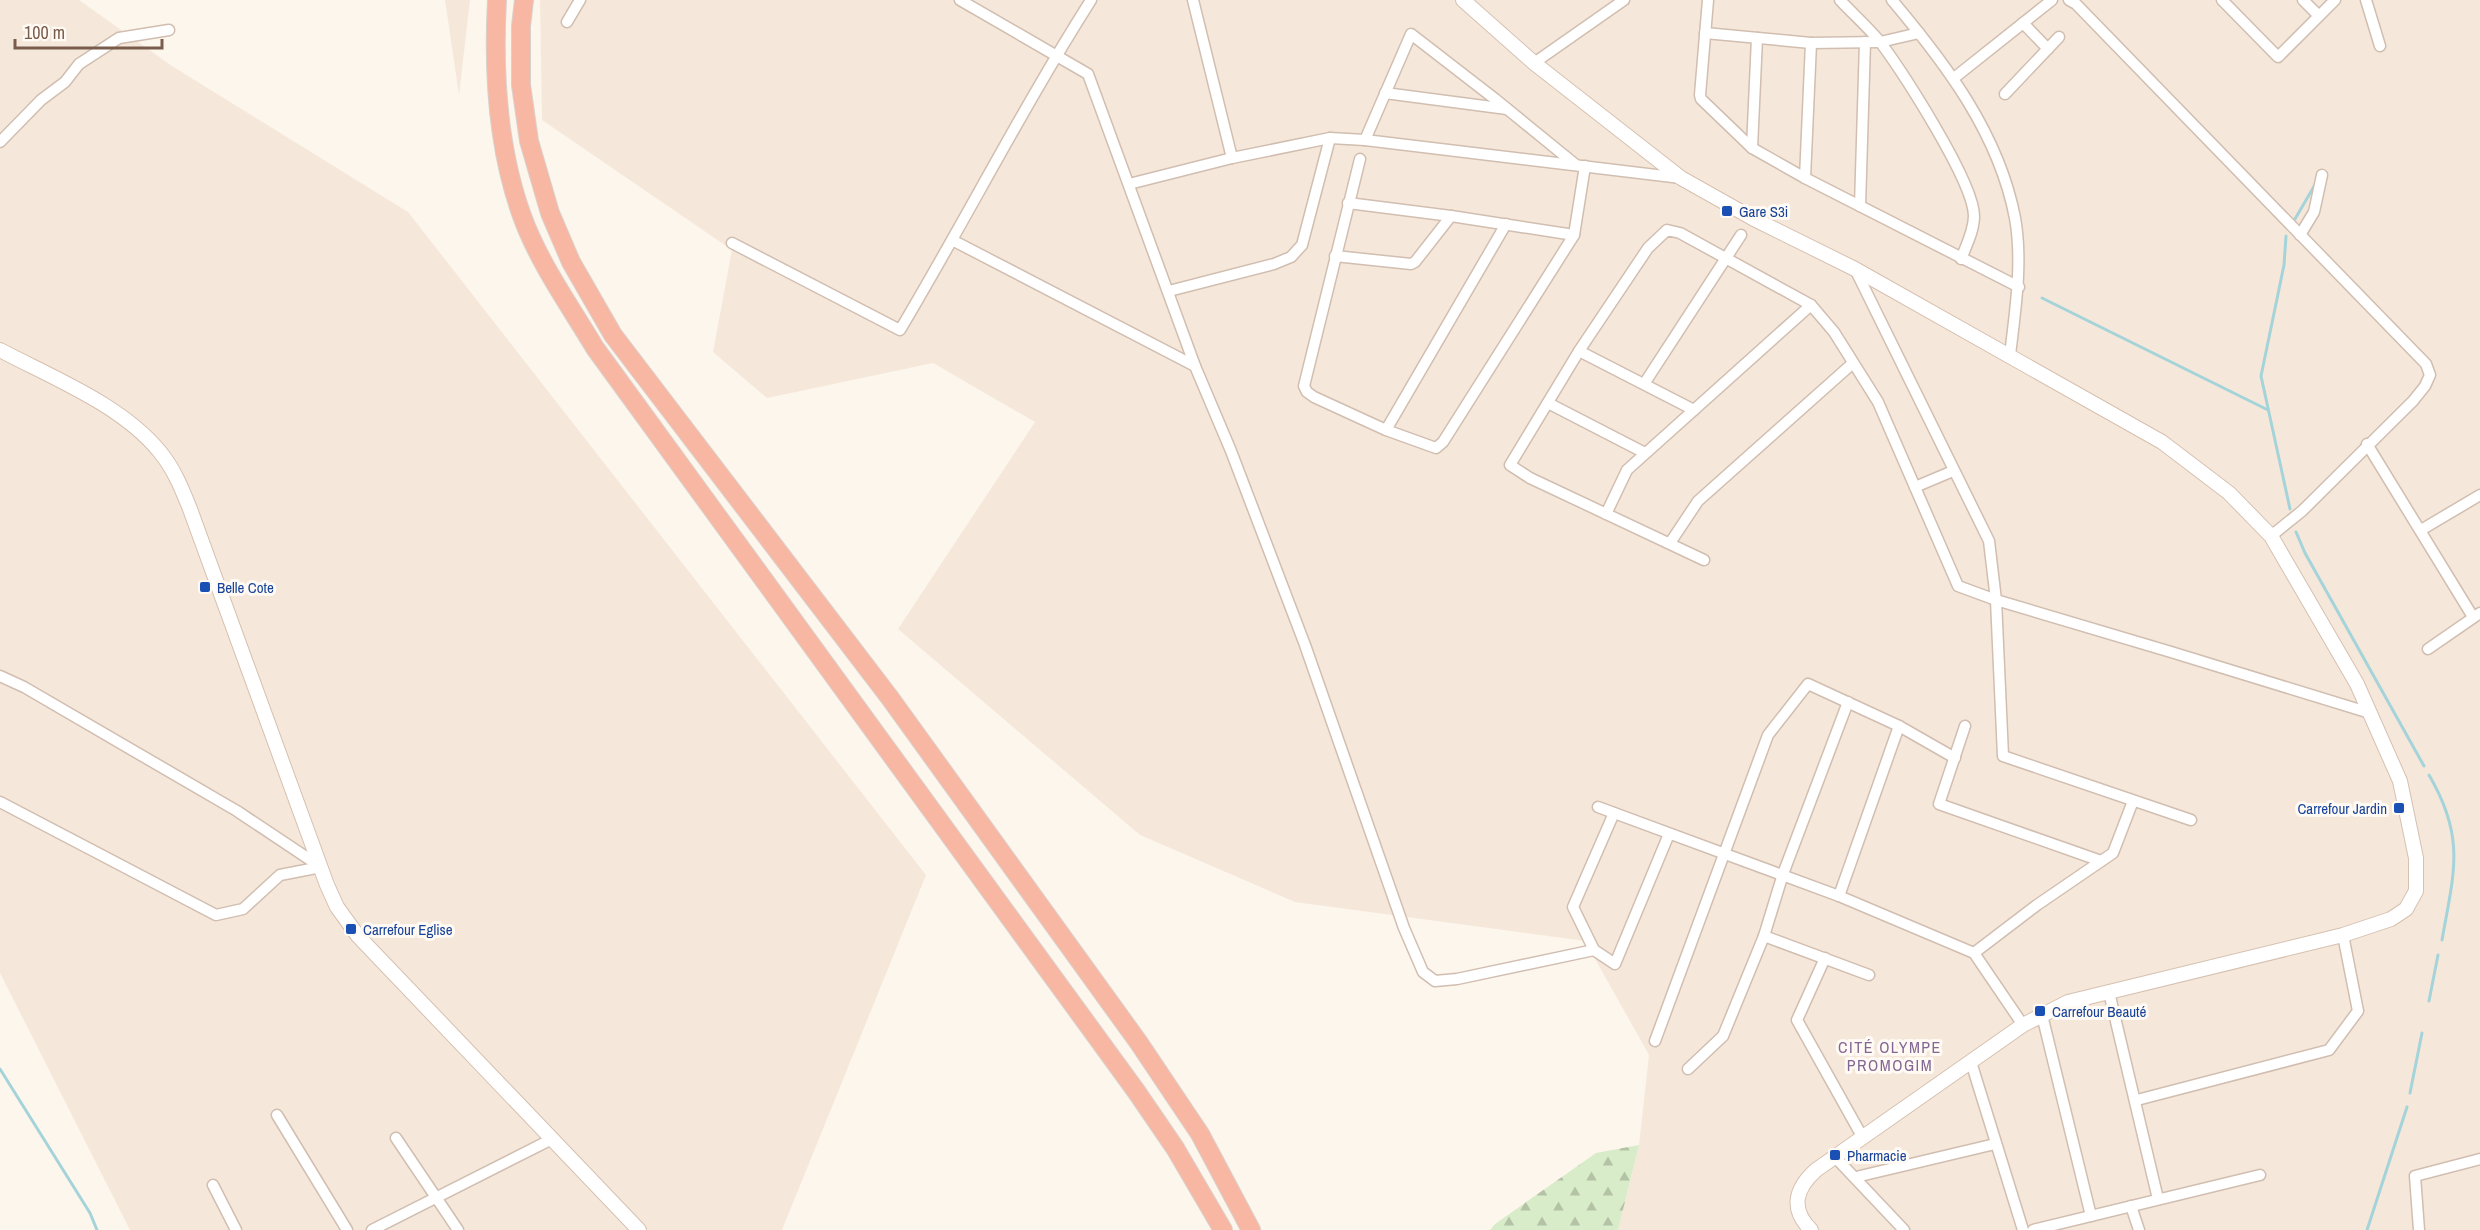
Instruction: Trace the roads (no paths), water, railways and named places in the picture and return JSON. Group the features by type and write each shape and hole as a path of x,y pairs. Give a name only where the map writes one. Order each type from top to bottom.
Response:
{"highway":[{"path":"497,0 496,88 503,149 522,217 547,268 595,348 1136,1091 1175,1148 1223,1230"},
{"path":"524,0 521,26 521,85 529,141 550,213 571,262 613,335 890,698 1139,1043 1200,1134 1251,1230"}],"street":[{"path":"567,22 580,0"},
{"path":"960,0 1088,74 1195,366 1305,645 1394,902 1423,972 1436,981 1457,979 1594,950"},
{"path":"732,243 900,330 954,241 1057,54 1091,0"},
{"path":"1193,0 1232,158"},
{"path":"1463,0 1534,63 1681,178 1754,219 1855,269 2162,442 2229,493 2271,536 2357,684 2400,781 2416,858 2416,891 2406,909 2391,919 2343,935 2068,1002 2023,1025 1803,1182 1798,1196 1799,1213 1811,1230"},
{"path":"1534,63 1624,0"},
{"path":"1708,0 1701,99 1752,148 1805,178 2019,287"},
{"path":"1840,0 1880,42 1915,94 1969,192 1974,215 1971,234 1961,259"},
{"path":"1892,0 1954,78 1998,161 2015,219 2019,287 2010,355"},
{"path":"1954,78 2052,0"},
{"path":"2069,0 2076,4 2426,364 2430,375 2425,386 2412,401 2302,511 2271,536"},
{"path":"2222,0 2278,57 2335,0"},
{"path":"2303,0 2318,15"},
{"path":"2366,0 2380,46"},
{"path":"2023,23 2048,49"},
{"path":"0,142 41,100 64,82 79,64 119,38 169,30"},
{"path":"1705,33 1810,43 1880,42 1920,33"},
{"path":"1365,140 1411,34 1580,166"},
{"path":"2005,94 2059,37"},
{"path":"1752,148 1757,38"},
{"path":"1860,206 1864,42"},
{"path":"1805,178 1810,43"},
{"path":"1385,93 1508,109"},
{"path":"1129,184 1232,158 1330,138 1365,140 1681,178"},
{"path":"1169,291 1274,264 1291,257 1302,245 1330,138"},
{"path":"1360,159 1304,386 1307,393 1314,397 1386,430 1436,448 1443,442 1574,235 1580,166"},
{"path":"2300,235 2314,212 2322,174"},
{"path":"1348,203 1574,235"},
{"path":"1335,256 1411,264 1451,216"},
{"path":"1386,430 1506,224"},
{"path":"1704,560 1530,478 1510,465 1580,351 1648,248 1667,230 1680,232 1811,305 1834,332 1878,402 1958,586 1996,600 2370,713"},
{"path":"1644,384 1741,235"},
{"path":"954,241 1195,366"},
{"path":"1855,269 1989,541 1996,600 2002,756 2191,820"},
{"path":"1606,514 1627,470 1811,305"},
{"path":"0,350 101,404 136,426 160,452 179,482 337,907 358,936 639,1230"},
{"path":"1580,351 1694,411"},
{"path":"1670,543 1698,501 1853,363"},
{"path":"1548,403 1645,453"},
{"path":"2367,444 2476,615 2428,649"},
{"path":"1915,487 1953,471"},
{"path":"2421,530 2480,495"},
{"path":"0,676 24,687 237,811 321,867"},
{"path":"1655,1041 1768,735 1808,684 1899,726 1955,758"},
{"path":"1688,1069 1723,1036 1764,936 1783,874 1848,702"},
{"path":"1839,896 1899,726"},
{"path":"1965,726 1939,804 2101,861"},
{"path":"1974,953 2037,905 2113,853 2133,801"},
{"path":"0,802 216,915 243,909 280,875 321,867"},
{"path":"1598,807 1724,855 1783,874 1974,953 2023,1025"},
{"path":"1614,813 1573,907 1594,950 1615,964 1669,834"},
{"path":"2137,1101 2329,1050 2358,1011 2343,935"},
{"path":"1764,936 1869,975"},
{"path":"1825,958 1797,1020 1863,1138"},
{"path":"2109,992 2137,1101 2158,1199"},
{"path":"2042,1015 2091,1215"},
{"path":"1971,1062 2023,1230"},
{"path":"277,1115 347,1230"},
{"path":"396,1138 458,1230"},
{"path":"372,1230 552,1139"},
{"path":"1856,1178 1995,1144"},
{"path":"1835,1157 1904,1230"},
{"path":"2419,1230 2415,1176 2480,1160"},
{"path":"2033,1230 2260,1175"},
{"path":"213,1185 236,1230"},
{"path":"2132,1206 2139,1230"}],"waterway":[{"path":"2295,219 2316,183"},
{"path":"2286,236 2284,265 2261,376 2290,509"},
{"path":"2042,298 2268,410"},
{"path":"2296,532 2305,553 2424,766"},
{"path":"2429,775 2441,797 2453,837 2453,875 2442,940"},
{"path":"2429,1001 2438,955"},
{"path":"2410,1093 2422,1033"},
{"path":"0,1069 90,1213 97,1230"},
{"path":"2367,1230 2407,1107"}],"place":[{"name":"Gare S3i","path":"1727,211"},
{"name":"Belle Cote","path":"205,587"},
{"name":"Carrefour Jardin","path":"2399,808"},
{"name":"Carrefour Eglise","path":"351,929"},
{"name":"Carrefour Beauté","path":"2040,1011"},
{"name":"Pharmacie","path":"1835,1155"}],"district":[{"name":"CITÉ OLYMPE PROMOGIM","path":"1890,1056"}]}
